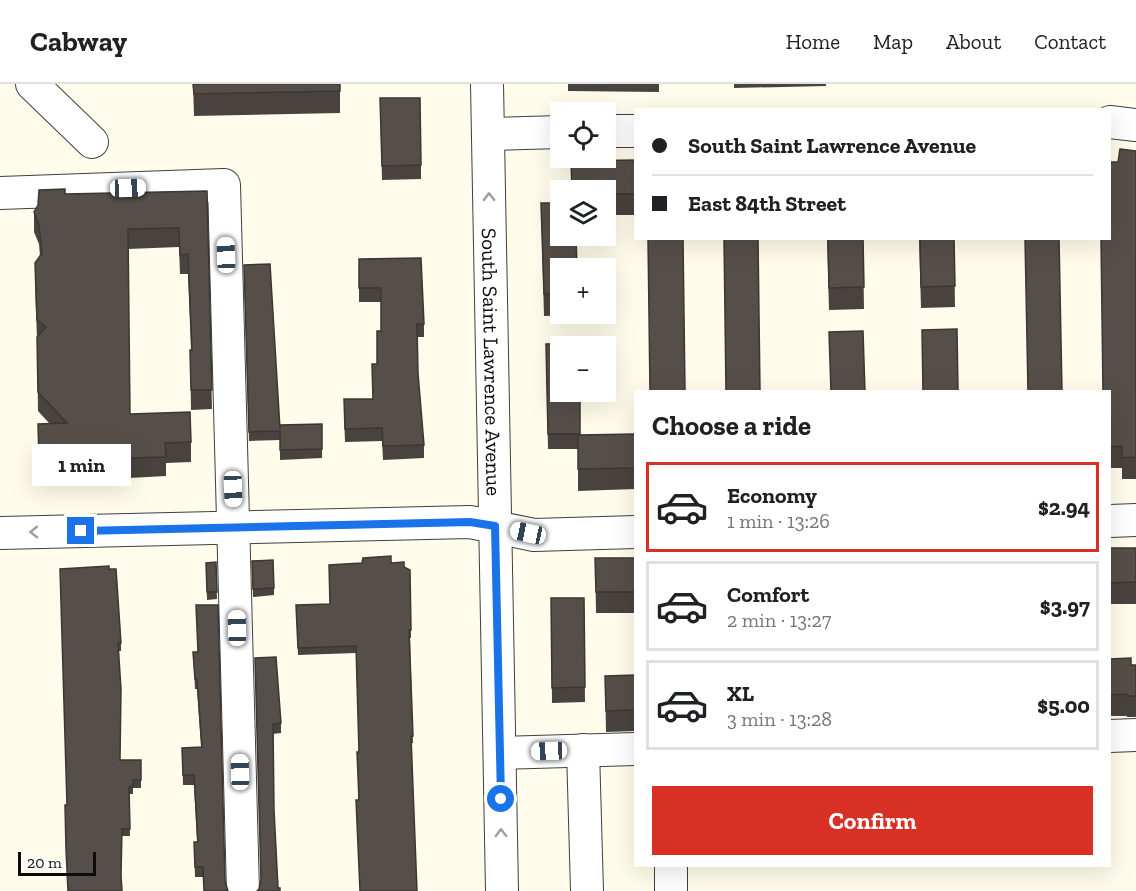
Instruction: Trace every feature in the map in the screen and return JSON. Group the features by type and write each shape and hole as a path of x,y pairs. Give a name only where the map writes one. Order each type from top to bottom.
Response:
{"street":[{"path":"32,84 93,142"},
{"name":"South Saint Lawrence Avenue","path":"487,84 502,891"},
{"path":"1111,122 1136,125"},
{"path":"616,131 634,130"},
{"path":"488,134 550,132"},
{"path":"0,193 224,185 243,891"},
{"path":"1111,521 1136,520"},
{"path":"0,533 470,522 534,535 634,532"},
{"path":"1111,736 1136,735"},
{"path":"500,753 634,749"},
{"path":"583,750 587,891"},
{"path":"670,867 671,891"}],"building":[{"path":"193,84 340,84 340,91 194,94"},
{"path":"380,98 420,98 421,165 382,166"},
{"path":"1120,149 1136,151 1136,457 1122,458 1122,446 1111,447 1111,390 1103,390 1101,240 1111,240 1111,162 1118,162"},
{"path":"616,160 634,160 634,194 616,194 616,180 572,180 571,168 616,168"},
{"path":"65,189 65,194 207,191 212,390 191,390 190,350 192,350 188,254 180,255 179,228 128,229 130,414 190,412 191,442 165,443 166,457 129,458 128,446 76,447 76,459 39,459 38,424 67,423 38,392 37,337 46,327 37,320 35,263 42,253 39,225 34,212 38,205 39,190"},
{"path":"541,203 550,203 550,246 576,246 577,258 550,258 550,294 544,294"},
{"path":"648,240 683,240 685,390 650,390"},
{"path":"724,240 758,240 760,390 726,390"},
{"path":"828,240 863,240 864,287 829,288"},
{"path":"920,240 954,240 955,286 921,287"},
{"path":"1025,240 1059,240 1062,390 1028,390"},
{"path":"421,258 424,324 417,324 418,373 424,445 383,446 382,428 345,429 344,399 373,399 372,364 377,364 377,331 381,331 381,288 359,288 359,259"},
{"path":"270,264 280,429 280,425 322,424 322,449 280,450 280,431 249,432 244,265"},
{"path":"957,329 958,390 923,390 922,330"},
{"path":"863,331 865,390 831,390 829,332"},
{"path":"546,344 550,344 550,402 580,402 580,434 548,434"},
{"path":"634,434 634,468 578,469 578,435"},
{"path":"1111,548 1136,548 1136,582 1111,583"},
{"path":"391,556 391,563 404,562 404,567 410,570 411,630 409,630 413,736 411,736 417,891 360,891 356,800 359,800 357,752 359,752 356,646 298,648 296,605 330,604 329,565 362,563 363,558"},
{"path":"595,558 634,558 634,592 596,592"},
{"path":"273,560 274,588 253,589 252,561"},
{"path":"216,562 217,592 207,592 206,563"},
{"path":"109,566 109,569 116,569 121,643 118,643 121,689 120,760 141,760 141,780 133,780 133,786 129,787 130,829 122,829 122,891 68,891 60,569"},
{"path":"551,598 584,598 585,687 552,688"},
{"path":"196,605 218,605 225,881 228,891 204,891 203,867 195,867 194,842 198,842 194,775 183,775 182,748 202,747 193,652 198,652"},
{"path":"276,657 281,723 273,724 274,810 280,891 257,891 261,880 255,658"},
{"path":"1131,658 1131,665 1136,665 1136,696 1111,695 1111,659"},
{"path":"634,675 634,710 606,711 605,676"}],"route":[{"path":"81,531 470,522 495,526 501,799"}]}
